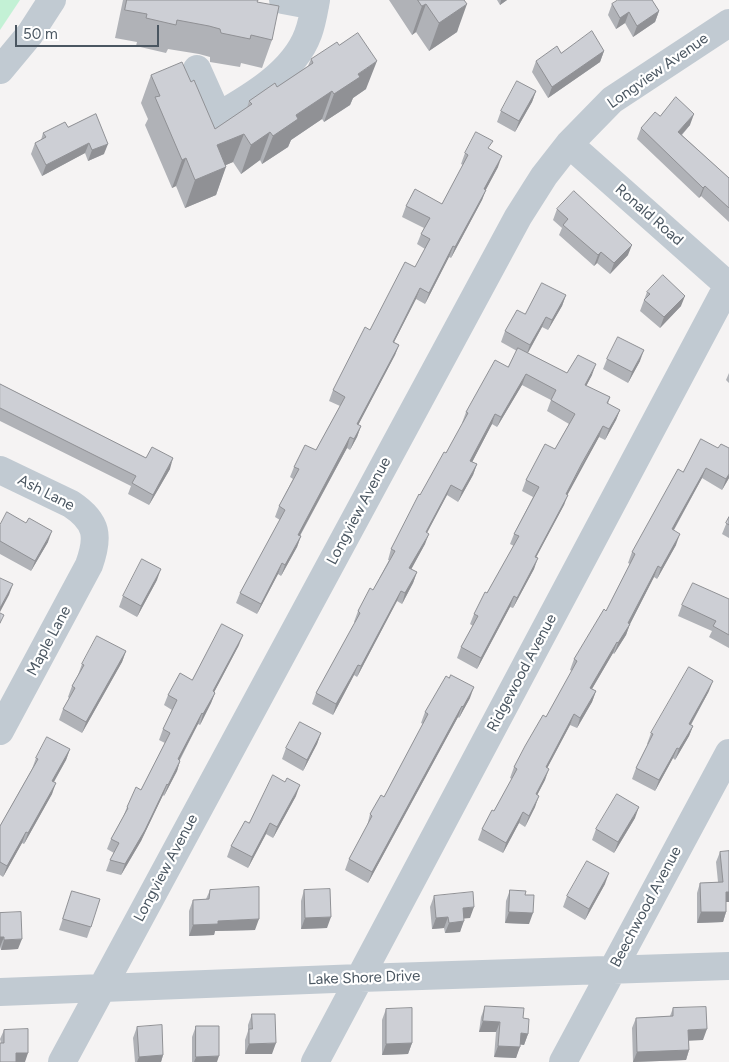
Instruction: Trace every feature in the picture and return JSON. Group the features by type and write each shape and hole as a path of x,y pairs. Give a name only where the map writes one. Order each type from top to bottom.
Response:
{"street":[{"path":"0,70 30,34 52,0"},
{"path":"197,69 218,116 253,96 276,78 295,57 308,35 316,3 283,0"},
{"name":"Longview Avenue","path":"62,1062 518,217 544,176 569,144 612,100 729,23"},
{"name":"Ronald Road","path":"569,144 728,285"},
{"name":"Ridgewood Avenue","path":"315,1062 728,285"},
{"name":"Ash Lane","path":"0,470 71,504 82,512 90,522 94,534 94,550"},
{"name":"Maple Lane","path":"0,731 90,566 94,550"},
{"name":"Beechwood Avenue","path":"563,1062 729,753"},
{"name":"Lake Shore Drive","path":"0,992 729,966"}],"green space":[{"path":"0,0 20,0 0,30"}],"building":[{"path":"127,0 258,0 257,2 279,6 272,40 251,35 250,39 221,33 220,29 177,20 176,25 146,18 147,14 125,10"},
{"path":"418,0 464,0 467,4 439,23 426,4 422,6"},
{"path":"618,0 652,0 659,11 637,26 629,12 620,18 612,4"},
{"path":"592,31 604,51 552,87 536,61 557,46 561,53"},
{"path":"358,33 377,61 358,74 360,77 334,94 332,91 296,115 298,119 273,136 270,132 251,145 244,134 217,145 226,167 195,180 186,158 182,160 155,97 160,96 151,75 182,62 191,82 194,80 215,129 252,104 249,101 275,83 277,87 313,63 311,59 337,42 339,45"},
{"path":"517,81 536,91 519,121 501,111"},
{"path":"676,97 694,114 678,132 729,178 729,208 705,186 703,188 641,128 655,112 660,116"},
{"path":"96,114 108,144 92,150 89,143 46,165 35,143 46,137 43,133 65,122 68,127"},
{"path":"476,132 493,141 488,148 502,156 484,189 486,190 455,247 453,246 429,293 420,288 393,342 399,345 357,424 361,426 354,439 350,437 298,535 301,536 285,565 282,563 261,604 240,593 285,510 279,506 299,469 294,467 305,445 316,450 345,397 333,390 365,327 370,330 405,262 415,267 430,239 421,234 430,218 406,206 415,189 442,204 468,155 465,153"},
{"path":"574,191 632,245 614,263 601,252 598,255 563,225 568,219 557,209"},
{"path":"663,275 685,296 664,317 644,300 650,294 647,292"},
{"path":"542,283 566,295 552,320 546,317 530,345 505,331 517,310 525,314"},
{"path":"618,337 644,350 632,372 607,359"},
{"path":"518,348 567,373 578,355 596,364 585,385 610,397 607,403 620,410 609,429 603,426 582,463 566,494 568,495 535,557 538,558 517,598 514,596 481,658 461,647 478,616 474,614 485,592 487,593 519,536 514,534 539,487 526,480 545,444 555,449 575,414 551,400 556,390 526,374 501,417 495,414 470,461 477,464 462,491 451,485 426,532 429,534 409,568 417,572 405,593 401,591 361,666 358,665 336,704 316,693 360,613 358,611 370,588 373,590 395,551 391,549 419,494 444,452 446,453 495,360 508,367"},
{"path":"0,384 146,458 152,447 173,458 153,495 132,483 136,476 0,408"},
{"path":"701,439 718,448 721,444 729,448 729,474 726,479 706,468 672,529 680,534 661,568 658,566 628,623 630,624 590,688 596,691 580,718 574,714 546,767 549,769 536,794 539,796 529,816 523,812 506,843 482,829 517,769 514,767 525,746 543,715 546,717 577,661 574,659 604,609 606,611 635,554 632,552 678,469 683,472"},
{"path":"7,512 26,523 29,518 52,531 35,561 0,541 0,525"},
{"path":"142,559 161,569 141,606 123,596"},
{"path":"0,578 13,584 0,608"},
{"path":"693,583 729,599 729,635 713,626 716,621 682,605"},
{"path":"0,613 4,615 0,623"},
{"path":"222,624 243,635 213,691 215,693 202,713 178,759 180,761 145,830 125,864 110,860 119,843 111,839 128,808 136,787 141,790 170,733 163,729 177,700 168,695 180,673 192,680"},
{"path":"97,636 126,651 86,722 63,709 75,688 72,686"},
{"path":"689,667 713,681 689,724 693,726 679,749 677,748 659,780 636,768 653,734 651,733"},
{"path":"451,675 474,687 372,872 349,859 372,816 370,814 381,795 384,797 428,714 425,712 446,676 449,678"},
{"path":"300,722 321,733 307,760 286,748"},
{"path":"47,737 70,749 52,781 56,783 7,866 0,862 0,826 38,759 36,758"},
{"path":"273,775 285,782 287,778 300,785 277,827 270,823 252,857 231,846 245,821 249,823"},
{"path":"617,794 639,807 618,842 596,829"},
{"path":"729,851 729,892 726,892 726,912 701,912 700,883 723,882 720,852"},
{"path":"587,861 609,873 589,909 567,896"},
{"path":"259,887 259,919 218,921 218,924 193,925 193,900 209,899 210,890"},
{"path":"330,889 331,917 305,918 304,890"},
{"path":"510,890 526,891 525,895 534,895 533,913 509,912"},
{"path":"72,891 100,899 91,927 63,919"},
{"path":"473,892 474,907 463,908 464,921 449,923 448,917 436,918 434,896"},
{"path":"21,912 22,939 4,940 4,937 0,937 0,913"},
{"path":"485,1006 524,1008 523,1018 529,1019 528,1034 521,1033 520,1047 498,1046 500,1022 483,1021"},
{"path":"706,1007 707,1029 688,1030 689,1050 637,1052 636,1018 673,1016 673,1008"},
{"path":"412,1008 412,1043 386,1044 386,1009"},
{"path":"252,1014 275,1014 276,1043 249,1044"},
{"path":"162,1025 163,1055 139,1057 137,1027"},
{"path":"196,1026 219,1026 219,1056 196,1057"},
{"path":"28,1029 28,1053 16,1053 16,1062 0,1062 0,1043 4,1043 4,1030"}]}
